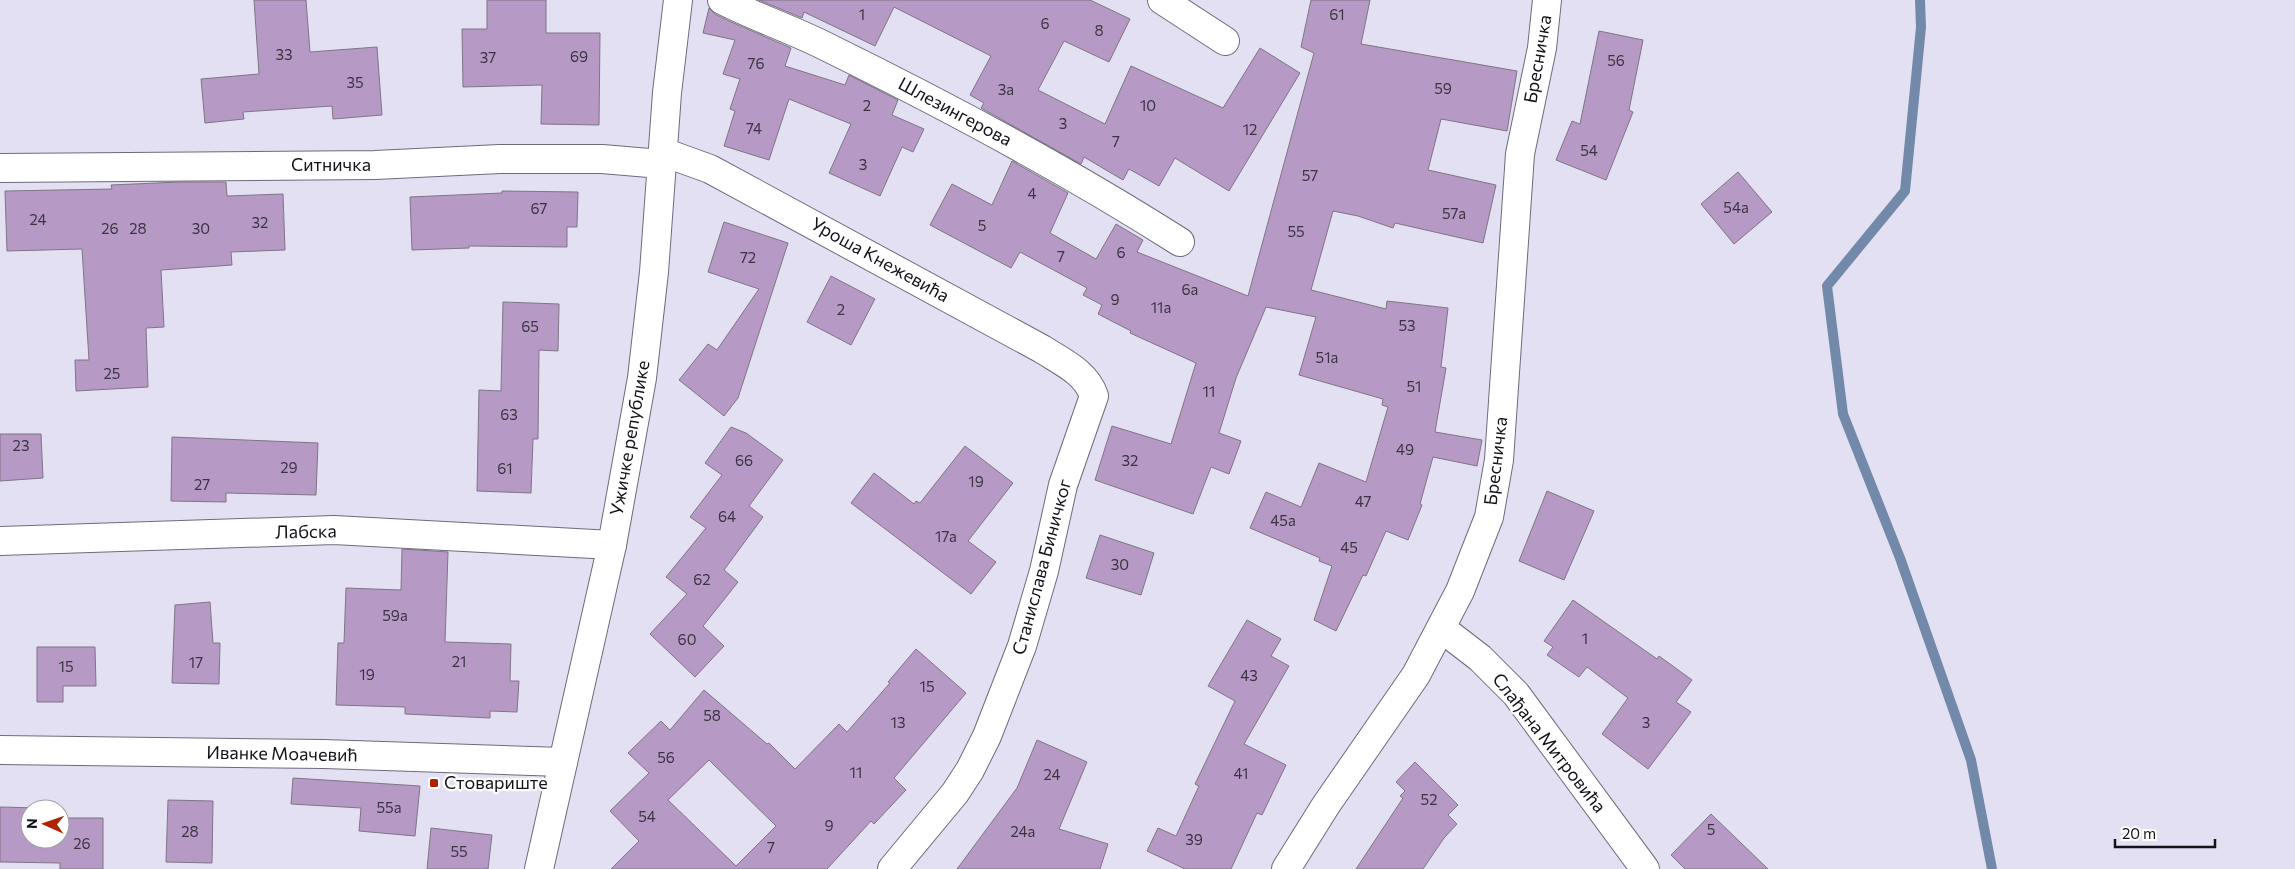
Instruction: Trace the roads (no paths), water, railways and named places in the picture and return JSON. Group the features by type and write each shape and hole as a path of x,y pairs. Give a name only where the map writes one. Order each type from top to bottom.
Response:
{"street":[{"name":"Ужичке републике","path":"539,869 612,545 642,378 654,272 662,158 678,0"},
{"name":"Шлезингерова","path":"722,0 826,46 956,111 1132,211 1180,242"},
{"path":"1162,0 1225,41"},
{"name":"Бресничка","path":"1291,866 1416,675 1475,557 1490,517 1499,460 1520,154 1542,48 1548,0"},
{"name":"Ситничка","path":"0,168 376,165 500,159 662,158"},
{"name":"Уроша Кнежевића","path":"662,158 710,169 1042,349 1076,370 1089,382"},
{"name":"Станислава Биничког","path":"892,869 955,794 988,736 1032,614 1063,485 1094,396 1089,382"},
{"name":"Лабска","path":"0,541 334,530 612,545"},
{"name":"Слађана Митровића","path":"1441,628 1480,658 1516,694 1645,869"},
{"name":"Иванке Моачевић","path":"0,750 324,754 563,762"}],"waterway":[{"path":"1920,0 1921,27 1905,191 1827,286 1843,414 1900,558 1971,760 1992,869"}],"place":[{"name":"Стовариште","path":"434,783"}]}
